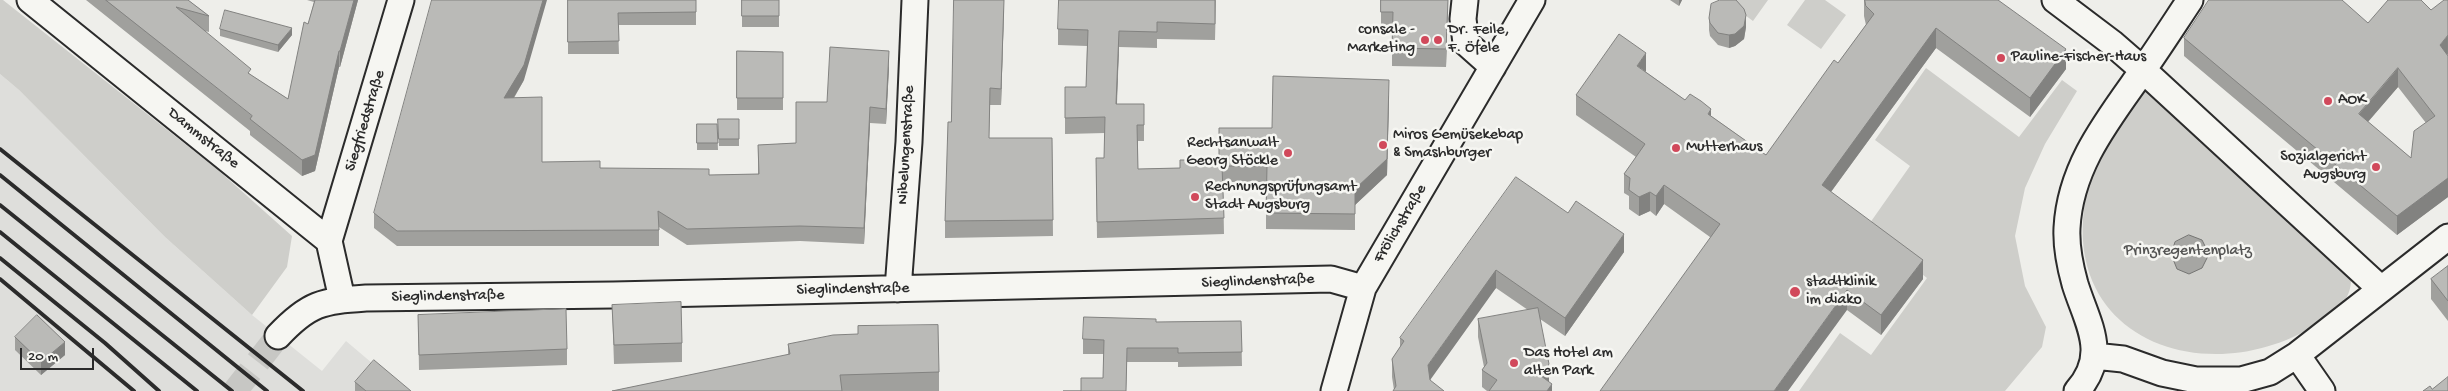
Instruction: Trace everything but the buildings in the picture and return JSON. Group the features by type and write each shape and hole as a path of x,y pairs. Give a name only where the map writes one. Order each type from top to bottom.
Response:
{"street":[{"name":"Dammstraße","path":"30,0 329,241"},
{"name":"Siegfriedstraße","path":"329,241 401,0"},
{"name":"Nibelungenstraße","path":"898,289 909,142 915,0"},
{"path":"1464,0 1463,19 1466,43 1493,67"},
{"name":"Frölichstraße","path":"1334,391 1363,288 1532,0"},
{"path":"2055,0 2112,43 2143,70 2381,289"},
{"path":"2077,391 2087,377 2094,356 2093,330 2075,284 2067,250 2068,208 2079,170 2101,129 2190,0"},
{"path":"2094,356 2123,359 2162,373 2196,380 2241,380 2270,372 2297,355 2448,237"},
{"path":"329,241 342,300"},
{"name":"Sieglindenstraße","path":"278,336 292,321 313,306 342,300 1331,279 1363,288"},
{"path":"2297,355 2322,391"}],"shaded area":[{"path":"0,74 19,90 165,237 252,315 322,371 346,341 405,391 0,391"},
{"path":"2189,235 2202,240 2209,254 2202,268 2189,274 2177,269 2171,254 2175,242"}],"green space":[{"path":"0,0 3,0 218,170 292,236 287,267 252,315 165,237 19,90 0,74"},
{"path":"1733,0 1768,0 1753,21 1730,4"},
{"path":"1805,0 1825,0 1846,15 1821,49 1787,25"},
{"path":"1926,68 2019,137 2062,80 2077,91 2045,144 2025,188 2015,236 2025,286 2046,327 2042,347 2005,391 1799,391 1840,333 1871,355 1927,278 1865,230 1910,166 1875,140"},
{"name":"Prinzregentenplatz","path":"2149,83 2351,271 2350,290 2338,308 2317,324 2276,344 2233,353 2191,352 2153,341 2121,321 2097,290 2084,251 2085,202 2094,170 2110,140"}],"tunnel":[{"path":"235,391 278,336"}],"railway":[{"path":"0,149 303,391"},
{"path":"0,175 267,391"},
{"path":"0,205 232,391"},
{"path":"0,232 197,391"},
{"path":"0,258 105,343 159,391"},
{"path":"0,279 134,391"}],"place":[{"name":"consale - Marketing","path":"1425,40"},
{"name":"Dr. Feile, F. Öfele","path":"1438,40"},
{"name":"Pauline-Fischer-Haus","path":"2001,58"},
{"name":"AOK","path":"2328,101"},
{"name":"Miros Gemüsekebap & Smashburger","path":"1383,145"},
{"name":"Mutterhaus","path":"1676,148"},
{"name":"Rechtsanwalt Georg Stöckle","path":"1288,153"},
{"name":"Sozialgericht Augsburg","path":"2376,167"},
{"name":"Rechnungsprüfungsamt Stadt Augsburg","path":"1195,197"},
{"name":"stadtklinik im diako","path":"1795,292"},
{"name":"Das Hotel am alten Park","path":"1514,363"}]}
